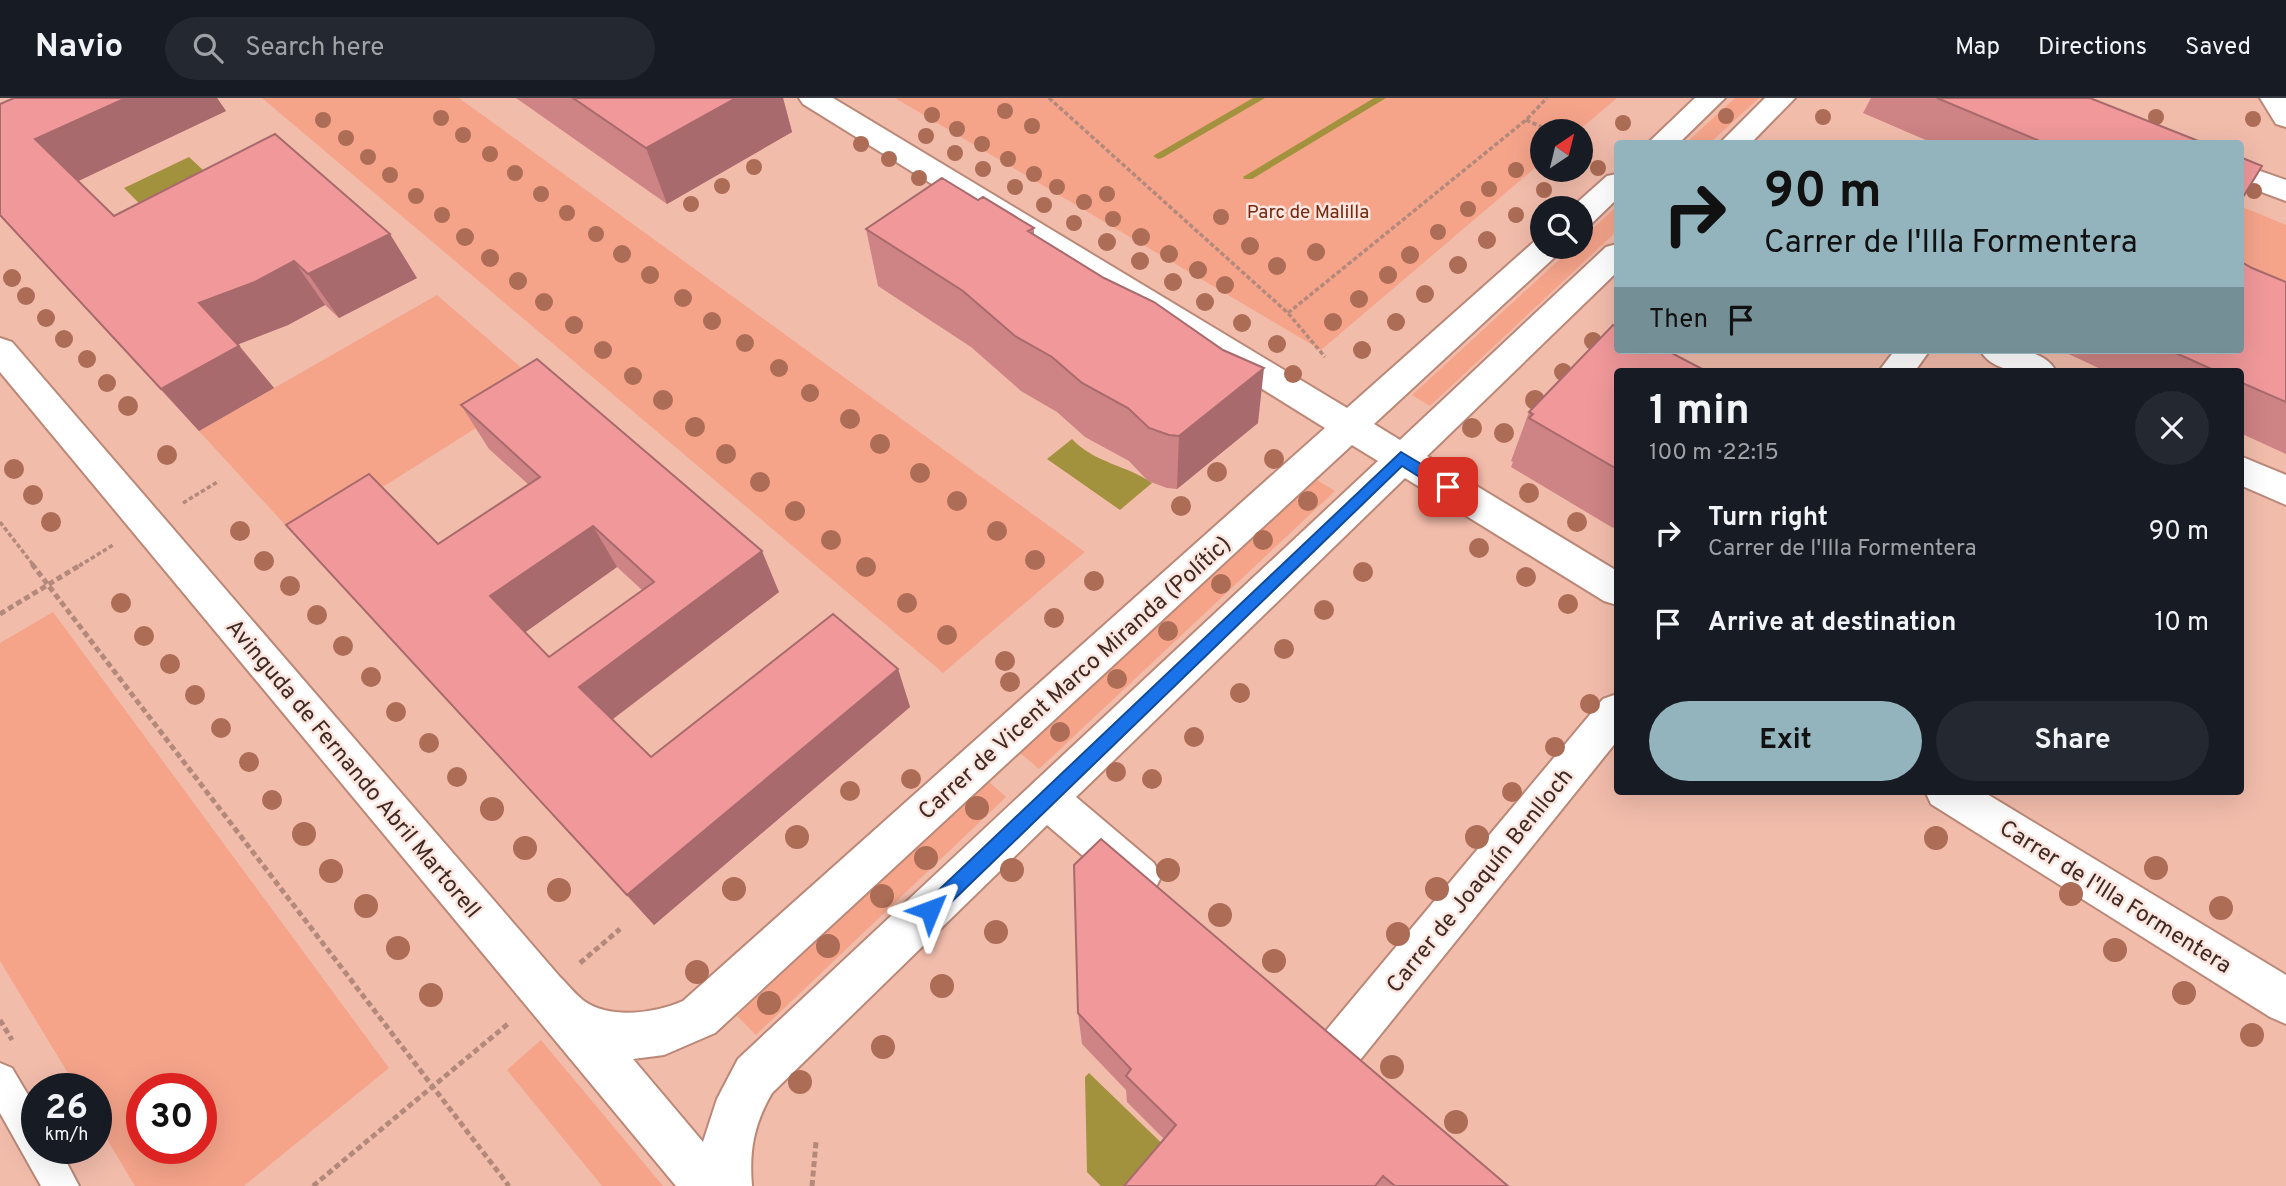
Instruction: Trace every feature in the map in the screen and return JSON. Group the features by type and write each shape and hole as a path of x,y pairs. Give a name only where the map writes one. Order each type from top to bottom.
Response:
{"street":[{"path":"813,98 1614,588"},
{"path":"1665,140 1711,98"},
{"path":"1737,140 1781,98"},
{"path":"2274,98 2286,118"},
{"path":"2244,175 2286,191"},
{"path":"1593,205 1614,186"},
{"path":"727,1186 724,1157 733,1115 755,1076 1614,257"},
{"name":"Carrer de Vicent Marco Miranda (Polític)","path":"572,1021 620,1037 665,1034 699,1017 1534,259"},
{"name":"Avinguda de Fernando Abril Martorell","path":"0,350 544,993 572,1021 708,1186"},
{"path":"1898,368 1910,354"},
{"path":"2004,354 2033,368"},
{"path":"2244,471 2286,491"},
{"name":"Carrer de Joaquín Benlloch","path":"1339,1048 1614,715"},
{"name":"Carrer de l'Illa Formentera","path":"1952,795 2286,1001"},
{"path":"1047,799 1170,903"}],"lane":[{"path":"0,1080 21,1116"},
{"path":"48,1164 61,1186"}],"path":[{"path":"1049,98 1288,313 1325,357"},
{"path":"1288,313 1526,120 1547,98"},
{"path":"1526,120 1530,122"},
{"path":"177,506 219,481"},
{"path":"0,522 509,1186"},
{"path":"0,614 122,540"},
{"path":"571,970 620,929"},
{"path":"313,1186 515,1018"},
{"path":"812,1186 816,1142"}],"green space":[{"path":"262,98 459,98 1085,552 943,673"},
{"name":"Parc de Malilla","path":"895,98 1617,98 1592,119 1530,119 1530,172 1321,350"},
{"path":"1735,98 1759,98 1713,140 1689,140"},
{"path":"2244,208 2286,225 2286,333 2244,315"},
{"path":"1614,209 1614,234 1593,253 1593,228"},
{"path":"1560,259 1587,259 1430,406 1412,395"},
{"path":"437,295 525,371 514,404 299,540 199,431"},
{"path":"1317,480 1335,491 1039,769 1020,753"},
{"path":"53,612 389,1068 244,1186 135,1186 112,1148 112,1073 68,1073 0,961 0,643"},
{"path":"988,781 1006,797 756,1035 737,1016"},
{"path":"541,1040 663,1186 602,1186 507,1070"}],"shaded area":[{"path":"189,157 204,171 139,203 124,188"},
{"path":"1072,439 1091,454 1152,483 1120,510 1047,459"},
{"path":"1089,1073 1178,1159 1155,1186 1101,1186 1087,1172 1085,1077"}],"building":[{"path":"14,98 126,98 35,139 114,216 275,134 390,234 308,274 294,261 255,282 199,303 239,346 161,389 0,215 0,104"},
{"path":"573,98 736,98 646,148"},
{"path":"1937,98 2090,98 2196,140 2037,140"},
{"path":"2244,159 2262,166 2244,195"},
{"path":"942,178 978,200 983,197 1034,228 1028,231 1104,278 1154,302 1223,350 1264,368 1179,436 1149,428 1128,408 1082,383 1052,357 1015,336 963,291 866,229"},
{"path":"2244,263 2286,282 2286,402 2244,384 2244,368 2209,368 2178,354 2244,354"},
{"path":"1613,325 1614,354 1674,354 1700,368 1614,368 1614,467 1529,418 1533,414 1529,412"},
{"path":"537,359 762,551 579,687 651,757 833,614 898,669 627,895 286,525 369,474 438,544 540,477 461,405","holes":["593,526 654,582 549,657 490,596"]},
{"path":"1101,839 1508,1186 1395,1186 1383,1176 1375,1186 1124,1186 1176,1125 1126,1076 1131,1069 1078,1013 1074,865"}],"waterway":[{"path":"1158,156 1260,98"},
{"path":"1248,177 1381,98"}],"route":[{"path":"930,910 1401,458 1448,487"}]}
